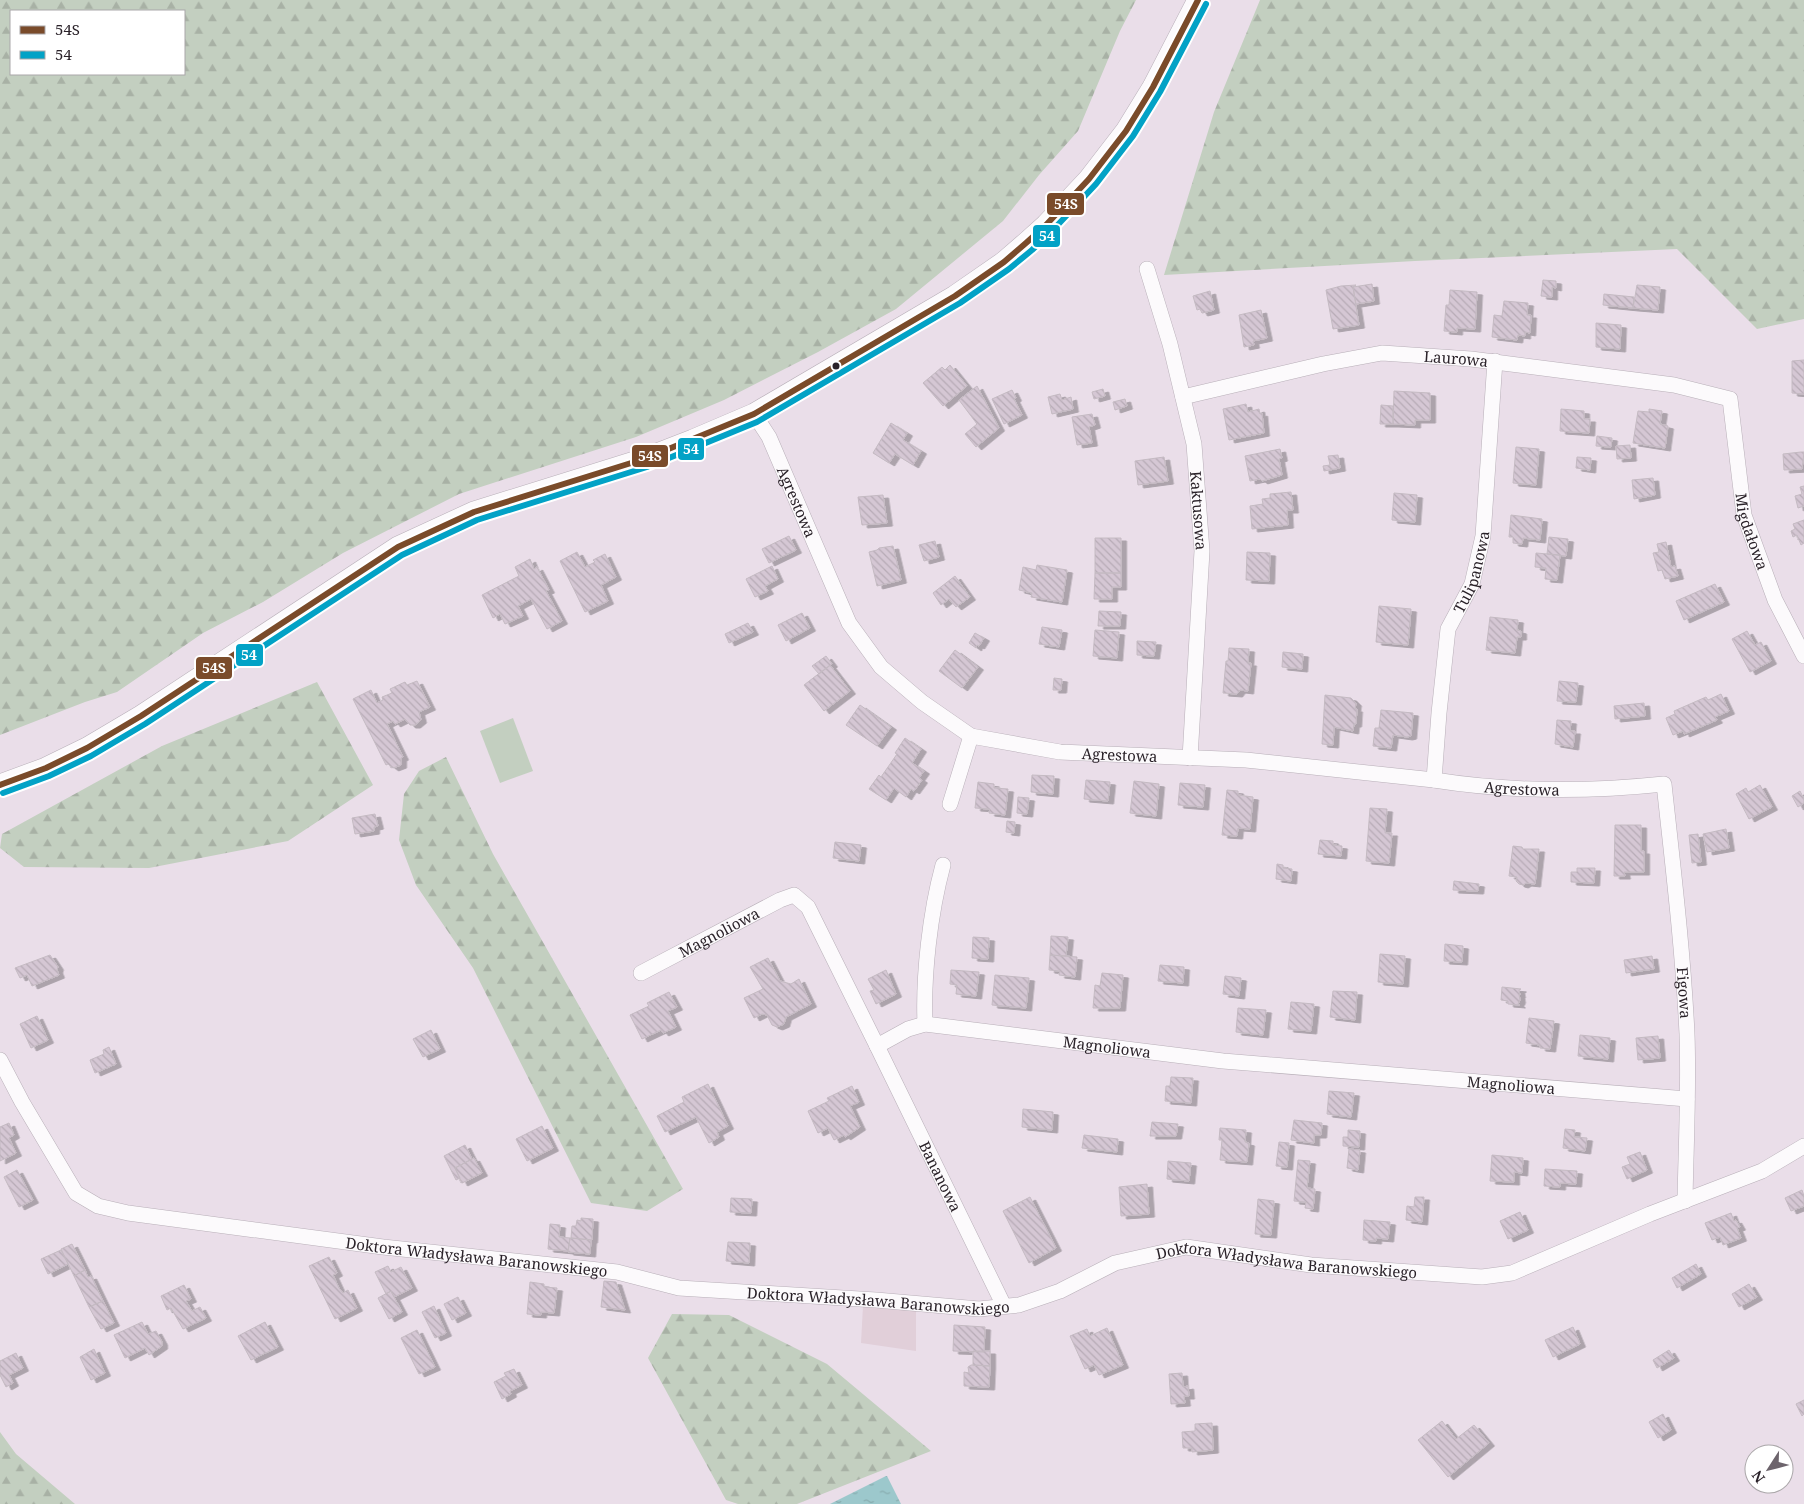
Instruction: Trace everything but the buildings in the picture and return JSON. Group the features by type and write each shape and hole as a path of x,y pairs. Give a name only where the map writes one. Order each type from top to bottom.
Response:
{"street":[{"path":"0,785 46,768 87,748 140,716 377,560 407,543 474,512 644,459 754,414 955,296 1004,262 1046,225 1089,179 1126,131 1153,87 1198,0"},
{"name":"Kaktusowa","path":"1148,269 1170,344 1194,444 1202,551 1190,758"},
{"name":"Laurowa","path":"1183,397 1323,364 1382,354 1494,362 1674,385 1730,399"},
{"name":"Tulipanowa","path":"1434,780 1448,629 1472,584 1483,536 1494,362"},
{"name":"Migdałowa","path":"1730,399 1744,515 1776,600 1804,656"},
{"name":"Agrestowa","path":"754,414 768,438 849,623 882,666 922,702 971,736 1060,752 1246,760 1434,780 1464,785 1550,791 1664,784"},
{"path":"950,804 971,736"},
{"name":"Figowa","path":"1664,784 1683,968 1687,1036 1688,1099 1685,1201"},
{"path":"925,1024 924,994 934,908 937,887 944,865"},
{"name":"Magnoliowa","path":"641,973 780,900 794,895 808,907 877,1046 908,1029 925,1024 1223,1061 1688,1099"},
{"name":"Bananowa","path":"877,1046 1004,1306"},
{"name":"Doktora Władysława Baranowskiego","path":"0,1060 22,1102 76,1193 98,1206 128,1213 383,1247 617,1272 679,1288 876,1300 979,1309 1019,1305 1060,1291 1116,1262 1186,1247 1311,1265 1482,1278 1512,1273 1762,1171 1804,1146"}],"shaded area":[{"path":"863,1306 916,1307 916,1351 861,1343"}],"green space":[{"path":"0,0 1136,0 1120,31 1078,131 1039,175 1003,221 896,309 818,352 724,400 636,437 459,494 343,553 263,602 203,633 117,692 85,702 0,735"},
{"path":"1260,0 1804,0 1804,319 1757,329 1677,249 1164,275 1214,112"},
{"path":"317,682 373,785 288,841 149,868 24,867 0,848 2,834 162,746"},
{"path":"513,718 533,771 500,783 480,731"},
{"path":"446,757 493,854 683,1189 647,1211 591,1203 473,968 416,885 399,840 404,794 419,771"},
{"path":"672,1314 729,1315 827,1364 931,1451 797,1504 738,1504 726,1500 648,1358"},
{"path":"0,1432 16,1454 75,1504 0,1504"}],"water":[{"path":"886,1476 901,1504 830,1504"}],"transit line":[{"name":"54S","path":"0,785 46,768 87,748 141,716 398,547 474,512 644,459 754,414 955,296 1004,262 1026,243 1046,225 1089,179 1126,131 1153,87 1198,0"},
{"name":"54","path":"3,793 49,776 91,756 145,724 402,555 477,520 647,467 757,422 960,303 1009,269 1032,250 1096,184 1133,136 1160,92 1206,4"}]}
